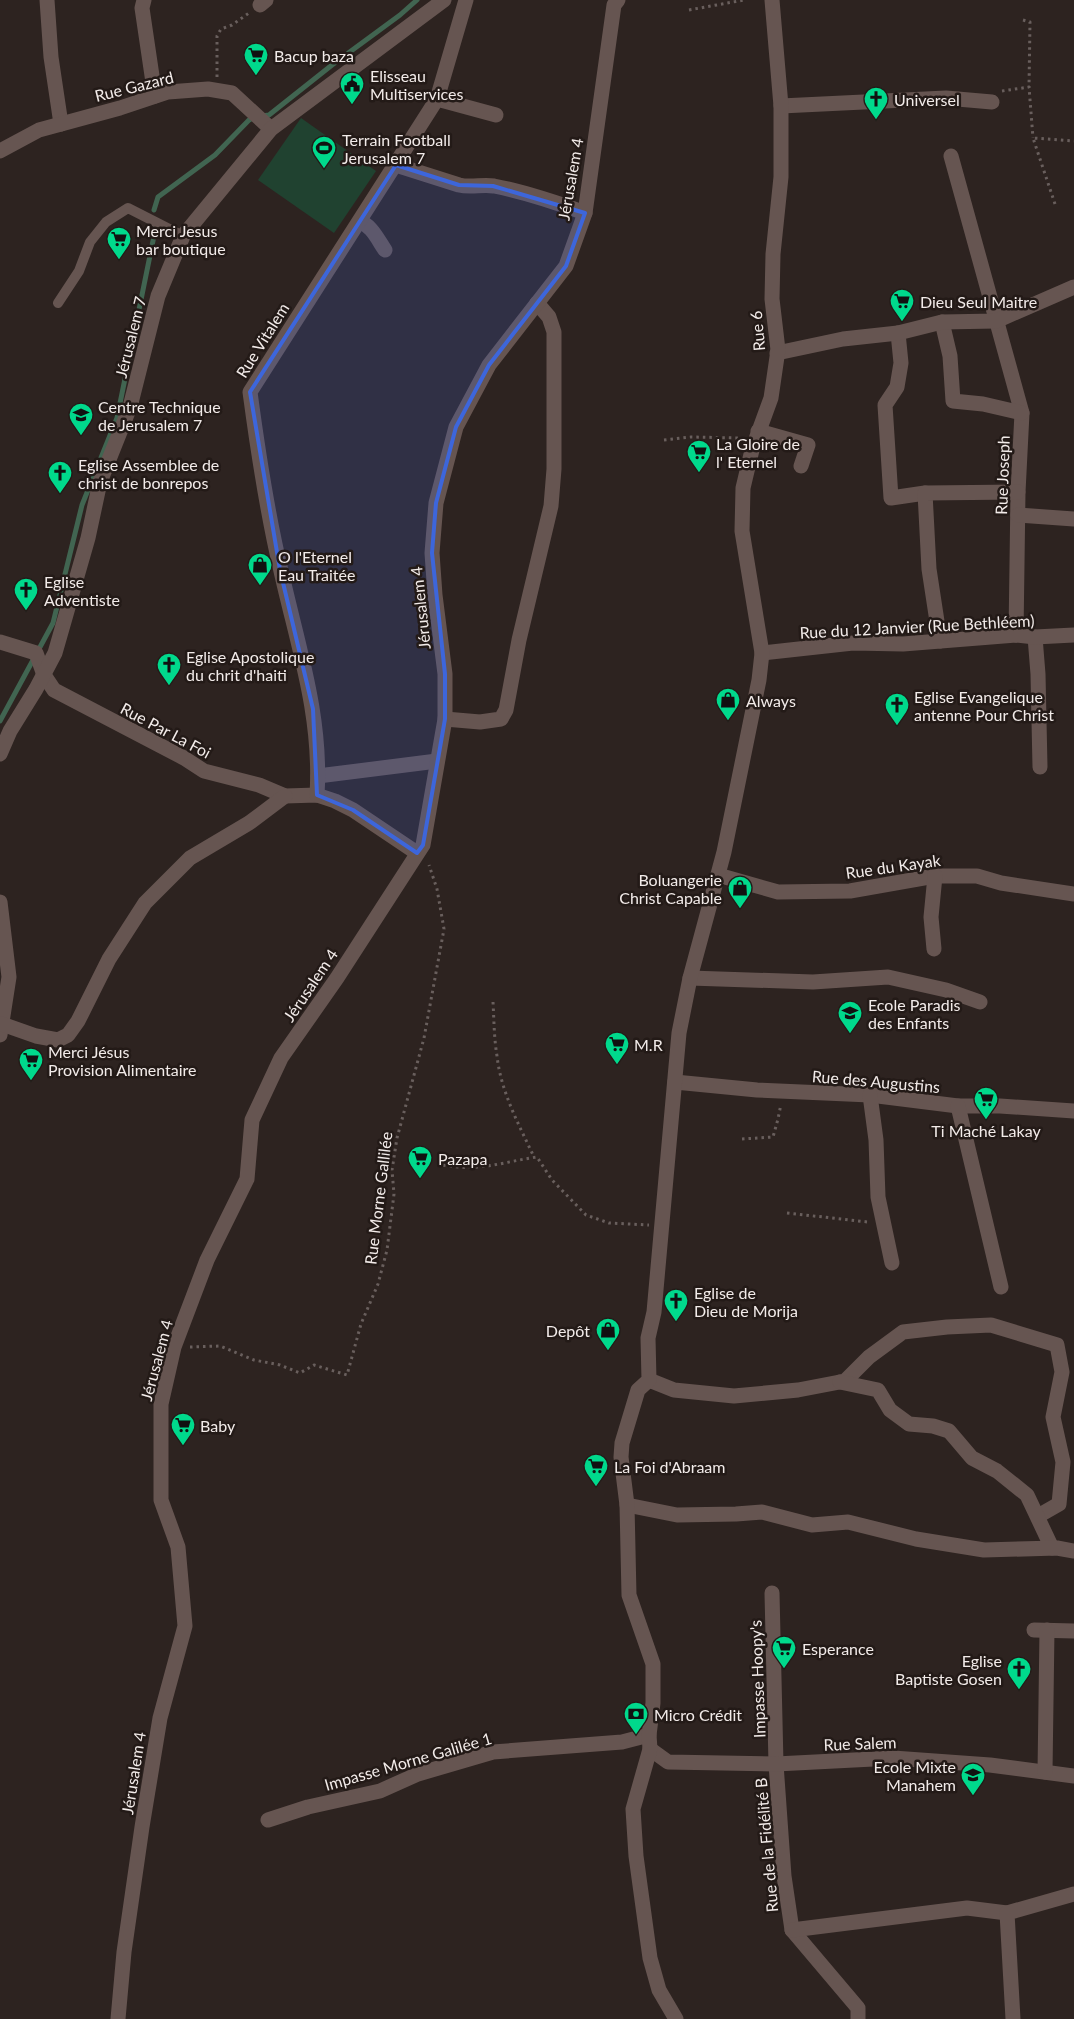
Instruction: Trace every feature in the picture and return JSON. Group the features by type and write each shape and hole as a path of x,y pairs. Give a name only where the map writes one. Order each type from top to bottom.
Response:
{"street":[{"path":"47,0 61,124"},
{"path":"144,0 142,8 155,96"},
{"path":"271,129 443,0"},
{"name":"Rue Vitalem","path":"318,795 317,738 313,709 280,570 256,441 250,392 437,99 466,0"},
{"name":"Jérusalem 4","path":"118,2019 124,1952 140,1837 160,1718 185,1626 178,1547 161,1500 161,1404 174,1347 207,1260 247,1179 252,1120 281,1058 337,978 420,849 445,719 445,674 434,596 432,553 436,503 456,427 489,365 566,266 585,213 614,6 618,0"},
{"name":"Rue 6","path":"649,1380 648,1338 654,1312 679,1033 690,978 718,875 755,707 762,653 742,531 743,488 757,435 771,398 777,353 772,299 781,177 781,106 772,0"},
{"name":"Rue Gazard","path":"1,147 39,130 120,108 168,92 208,89 232,94 271,129"},
{"path":"781,106 946,98 992,102"},
{"path":"437,99 496,115"},
{"name":"Jérusalem 7","path":"0,754 10,731 55,653 88,538 100,482 130,407 158,296 183,236 271,129"},
{"name":"Rue Joseph","path":"952,156 1022,413 1018,492 1016,635"},
{"path":"396,164 459,185 468,187 493,186 537,196 585,213"},
{"path":"358,222 363,222 372,231 385,250"},
{"path":"777,353 843,339 898,333 942,322 996,321 1074,287"},
{"path":"445,719 480,722 501,719 506,710 519,640 545,534 551,506 554,469 554,332 549,317 537,303"},
{"path":"942,322 950,356 952,401 983,404 1022,413"},
{"path":"898,333 901,363 897,387 885,405 891,498 925,493 1018,492"},
{"path":"757,435 808,445 801,466"},
{"path":"925,493 929,569 940,641"},
{"path":"1018,515 1074,519"},
{"name":"Rue du 12 Janvier (Rue Bethléem)","path":"762,653 853,643 903,644 1016,635 1035,637 1074,635"},
{"path":"1035,637 1038,674 1040,767"},
{"name":"Rue Par La Foi","path":"0,642 36,653 44,675 54,690 184,758 204,771 258,785 285,796 318,795 353,810 420,849"},
{"path":"318,776 437,761"},
{"path":"0,902 9,977 1,1029 58,1040 68,1036 78,1021 109,959 144,903 190,858 248,823 285,796"},
{"name":"Rue du Kayak","path":"718,875 778,892 850,891 935,876 977,876 1000,883 1074,894"},
{"path":"934,949 931,917 935,876"},
{"path":"690,978 813,982 888,976 946,990 980,1002"},
{"name":"Rue des Augustins","path":"675,1082 783,1091 870,1095 958,1106 1000,1106 1074,1111"},
{"path":"870,1095 876,1140 878,1197 892,1263"},
{"path":"958,1106 1001,1287"},
{"path":"676,2019 659,1990 650,1958 642,1910 633,1809 650,1742 653,1703 653,1664 629,1595 626,1505 621,1457 622,1443 638,1390 649,1380 674,1390 734,1396 798,1390 845,1381 869,1358 902,1332 947,1327 992,1326 1057,1345 1062,1372 1053,1417 1063,1462 1059,1504 1038,1516"},
{"path":"840,1382 878,1390 890,1410 909,1424 933,1426 949,1431 972,1458 997,1471 1027,1495 1052,1548"},
{"path":"626,1505 677,1515 762,1512 812,1525 848,1522 916,1540 984,1550 1052,1548 1074,1551"},
{"name":"Impasse Hoopy's","path":"772,1593 776,1764"},
{"path":"1045,1772 1041,1630 1074,1631"},
{"name":"Impasse Morne Galilée 1","path":"268,1820 308,1807 380,1790 418,1774 493,1752 622,1742 650,1742"},
{"name":"Rue Salem","path":"650,1742 668,1762 776,1764 893,1758 990,1765 1074,1776"},
{"name":"Rue de la Fidélité B","path":"776,1764 784,1876 792,1930 858,2008 858,2019"},
{"path":"792,1930 967,1908 1007,1913 1074,1894"},
{"path":"1007,1913 1013,2019"}],"lane":[{"path":"58,303 79,271 90,242 106,222 128,208 183,236"}],"path":[{"path":"688,10 744,0"},
{"path":"218,91 218,36 221,29 242,19 263,3"},
{"path":"1023,20 1030,22 1029,87 1033,138 1055,204"},
{"path":"992,102 1003,90 1029,87"},
{"path":"1033,138 1074,141"},
{"path":"664,440 691,437 757,435"},
{"name":"Rue Morne Gallilée","path":"174,1347 220,1346 254,1360 280,1365 300,1373 314,1365 348,1375 362,1324 378,1284 387,1250 394,1194 392,1170 397,1138 424,1038 444,929 437,889 420,849"},
{"path":"493,1002 500,1074 517,1121 534,1157"},
{"path":"742,1139 773,1137 783,1091"},
{"path":"443,1164 462,1168 475,1168 537,1156 552,1180 586,1215 609,1223 662,1224"},
{"path":"787,1213 860,1222 884,1222"}],"highlighted area":[{"path":"396,165 459,185 493,186 585,213 566,266 489,365 456,427 436,503 432,553 445,674 445,719 423,845 417,853 353,810 317,795 313,709 280,570 250,392"}],"green space":[{"path":"301,118 376,171 334,233 258,180"}],"waterway":[{"path":"154,210 158,197 215,155 249,120 254,117 269,115 417,0"},
{"path":"0,721 53,623 82,505 117,418 156,226"}],"place":[{"name":"Bacup baza","path":"256,76"},
{"name":"Elisseau Multiservices","path":"352,105"},
{"name":"Universel","path":"876,120"},
{"name":"Terrain Football Jerusalem 7","path":"324,169"},
{"name":"Merci Jesus bar boutique","path":"119,260"},
{"name":"Dieu Seul Maitre","path":"902,322"},
{"name":"Centre Technique de Jerusalem 7","path":"81,436"},
{"name":"La Gloire de l' Eternel","path":"699,473"},
{"name":"Eglise Assemblee de christ de bonrepos","path":"60,494"},
{"name":"O l'Eternel Eau Traitée","path":"260,586"},
{"name":"Eglise Adventiste","path":"26,611"},
{"name":"Eglise Apostolique du chrit d'haiti","path":"169,686"},
{"name":"Always","path":"728,721"},
{"name":"Eglise Evangelique antenne Pour Christ","path":"897,726"},
{"name":"Boluangerie Christ Capable","path":"740,909"},
{"name":"Ecole Paradis des Enfants","path":"850,1034"},
{"name":"M.R","path":"617,1065"},
{"name":"Merci Jésus Provision Alimentaire","path":"31,1081"},
{"name":"Ti Maché Lakay","path":"986,1120"},
{"name":"Pazapa","path":"420,1179"},
{"name":"Eglise de Dieu de Morija","path":"676,1322"},
{"name":"Depôt","path":"608,1351"},
{"name":"Baby","path":"183,1446"},
{"name":"La Foi d'Abraam","path":"596,1487"},
{"name":"Esperance","path":"784,1669"},
{"name":"Eglise Baptiste Gosen","path":"1019,1690"},
{"name":"Micro Crédit","path":"636,1735"},
{"name":"Ecole Mixte Manahem","path":"973,1796"}]}
